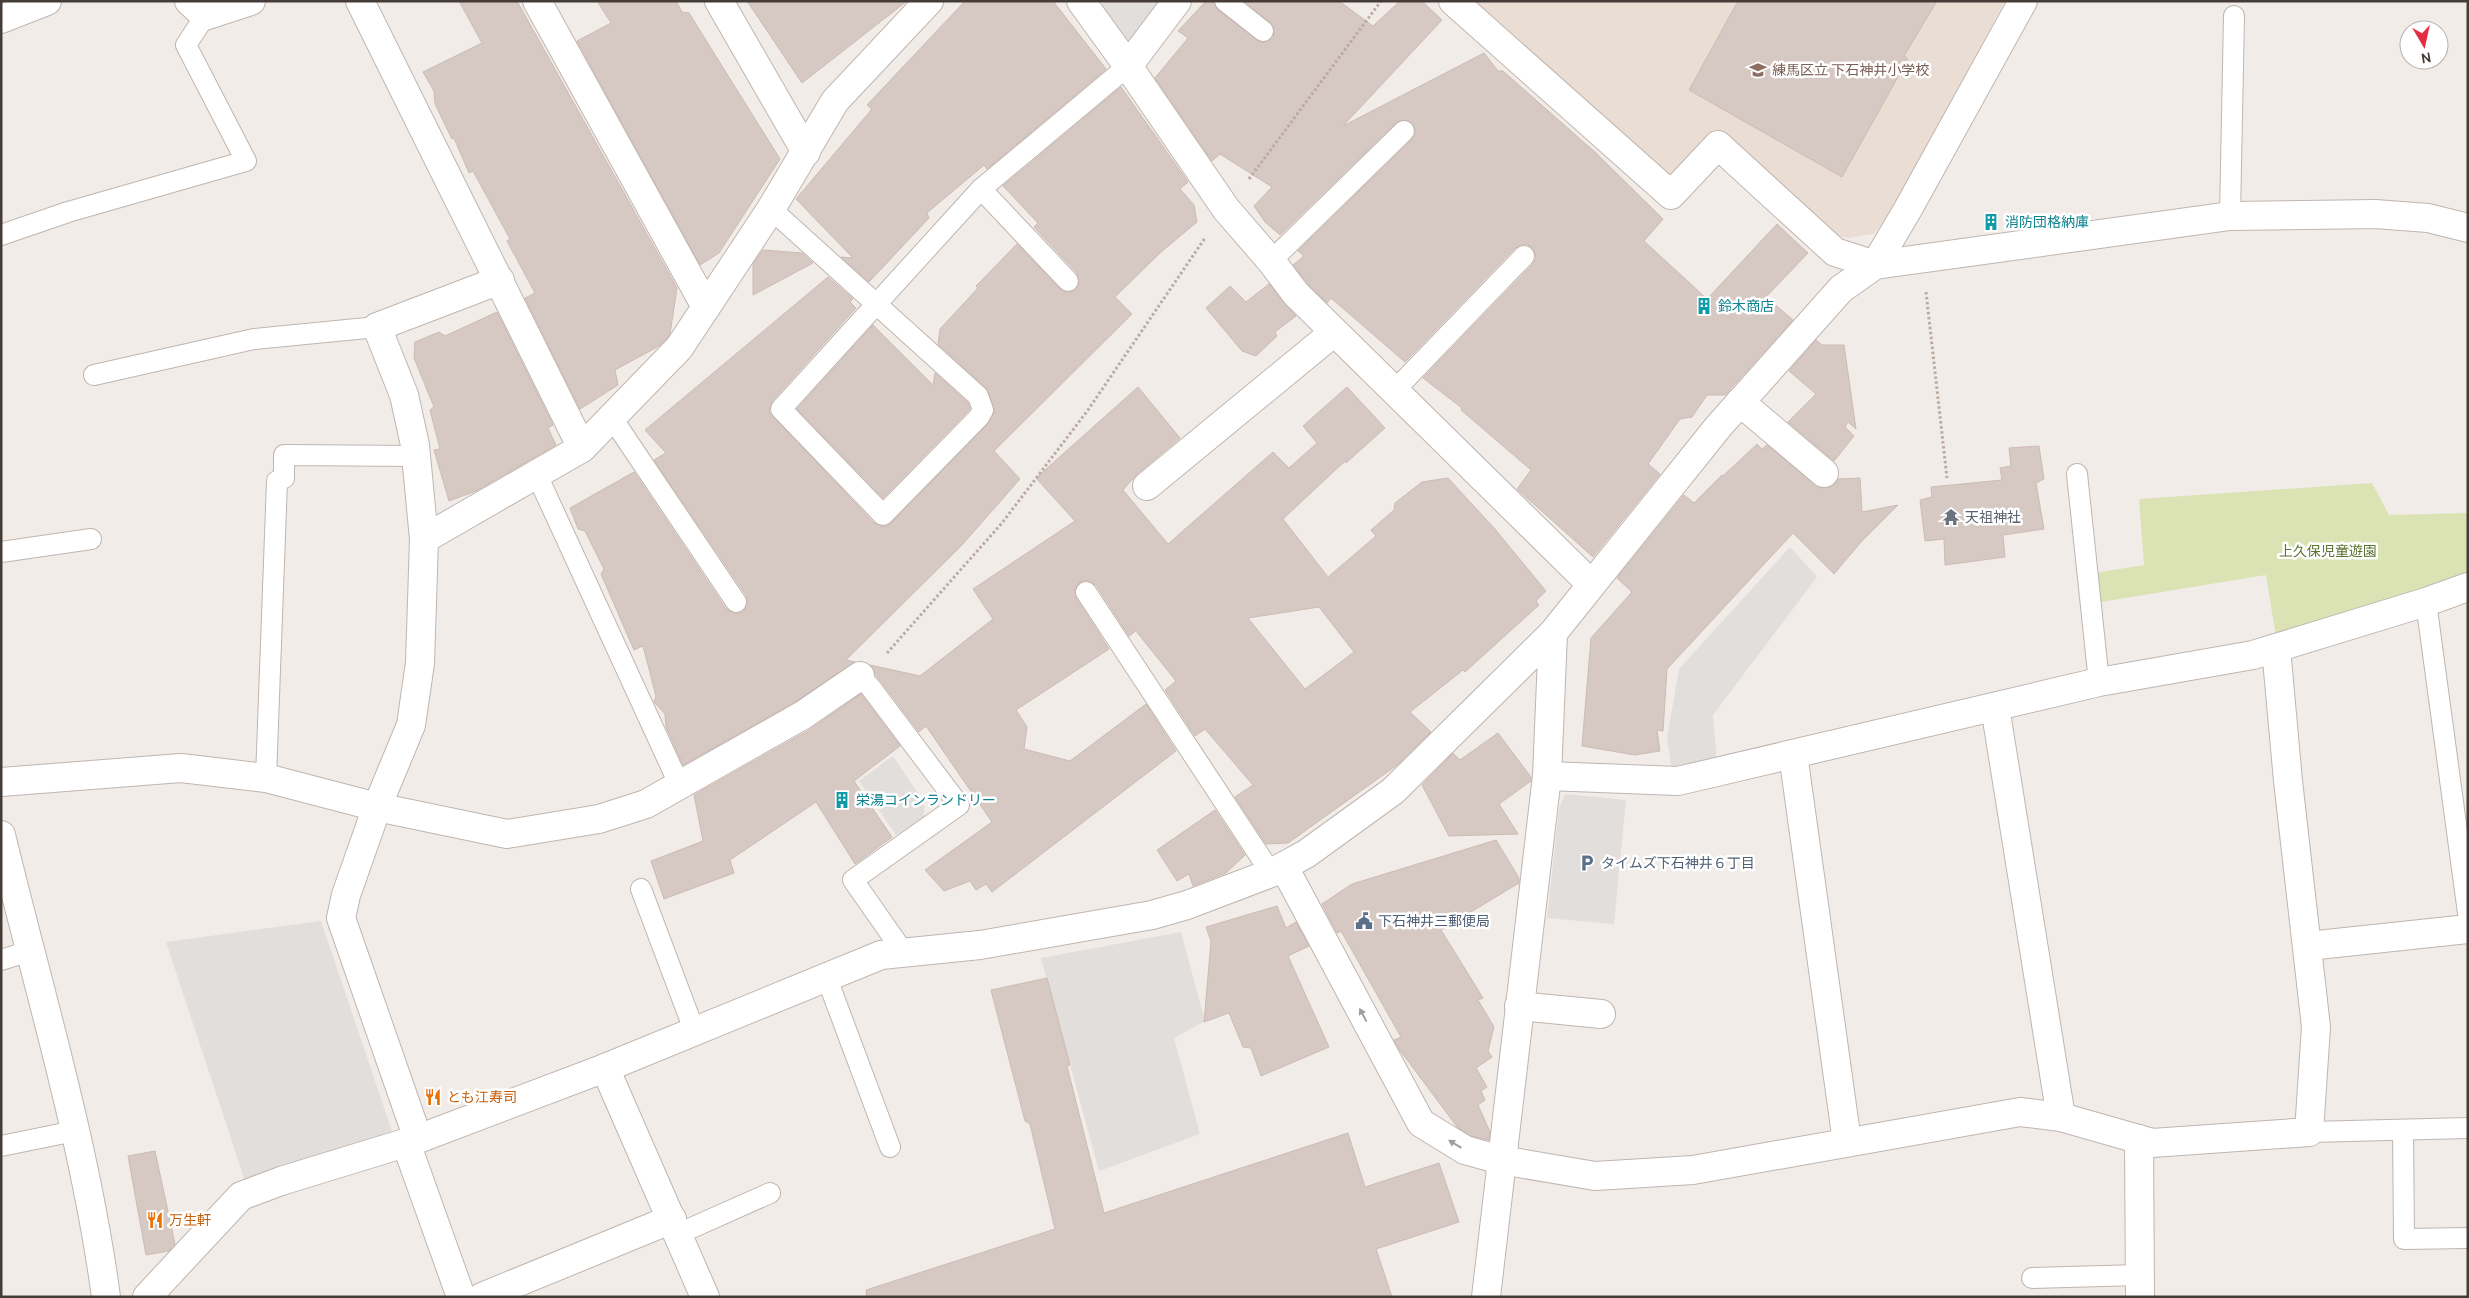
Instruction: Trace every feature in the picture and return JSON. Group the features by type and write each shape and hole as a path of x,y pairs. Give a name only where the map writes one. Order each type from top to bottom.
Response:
{"street":[{"path":"1,19 47,1"},
{"path":"197,9 251,1"},
{"path":"360,1 582,448"},
{"path":"538,1 706,307"},
{"path":"719,1 806,152"},
{"path":"424,539 582,448 679,348 771,209 836,101 929,1"},
{"path":"1081,1 1226,209 1271,260 1296,294 1334,334 1394,390 1591,584"},
{"path":"1128,66 1177,1"},
{"path":"1453,1 1671,194 1718,145 1835,252 1875,265 2230,216 2375,214 2428,218 2468,228"},
{"path":"148,1297 241,1196 281,1181 412,1141 605,1068 881,955 980,945 1152,915 1187,905 1278,870 1393,791 1553,633 1718,427 1841,289 1875,265 2023,1"},
{"path":"460,1297 341,918 346,895 377,807 411,725 420,663 424,539 416,456 404,394 377,327 500,280"},
{"path":"1147,486 1334,334"},
{"path":"1740,402 1824,472"},
{"path":"1547,776 1678,781 2099,682 2253,655 2426,602 2468,587"},
{"path":"1486,1297 1500,1160 1547,776 1553,633"},
{"path":"1278,870 1421,1123 1465,1150 1500,1160 1596,1176 1693,1170 2020,1112 2061,1117 2152,1143 2309,1132 2316,1027 2288,781 2276,648"},
{"path":"1,782 181,768 266,778 377,807 507,834 600,819 646,804 803,715 860,676"},
{"path":"1996,707 2061,1117"},
{"path":"1793,754 1847,1142"},
{"path":"1,835 75,1132 101,1260 106,1297"},
{"path":"2308,946 2468,929"},
{"path":"1519,1006 1601,1014"},
{"path":"605,1068 705,1297"},
{"path":"2139,1139 2139,1286"},
{"path":"482,1297 675,1227"}],"lane":[{"path":"1225,1 1263,31"},
{"path":"1,234 68,212 246,161 186,45 197,9"},
{"path":"2230,216 2234,16"},
{"path":"771,209 877,305 978,396 983,410 979,416 883,514 781,409 877,305 981,189 1128,66"},
{"path":"1271,260 1404,131"},
{"path":"981,189 1068,281"},
{"path":"1394,390 1524,256"},
{"path":"94,375 254,340 377,327"},
{"path":"612,418 736,602"},
{"path":"266,778 277,481 284,478 284,455 416,456"},
{"path":"537,474 680,784"},
{"path":"2077,474 2099,682"},
{"path":"1,552 90,539"},
{"path":"1086,592 1278,870"},
{"path":"2426,602 2468,912"},
{"path":"860,676 959,805 853,880 904,953"},
{"path":"641,889 694,1030"},
{"path":"1,960 30,952"},
{"path":"826,976 890,1146"},
{"path":"2309,1132 2468,1128"},
{"path":"2404,1130 2404,1239 2468,1238"},
{"path":"1,1146 75,1132"},
{"path":"675,1227 770,1193"},
{"path":"2032,1278 2139,1286"}],"path":[{"path":"860,676 885,655 1002,523 1088,410 1163,297 1226,209 1381,1"},
{"path":"1922,259 1947,478"}],"shaded area":[{"path":"1105,1 1161,1 1125,45 1100,7"},
{"name":"練馬区立 下石神井小学校","path":"1469,1 2005,1 1890,215 1873,234 1849,238 1838,236 1719,132 1680,175 1666,176"},
{"path":"1790,547 1817,577 1713,715 1717,762 1672,771 1667,738 1679,669"},
{"path":"893,756 924,802 924,817 896,835 859,781"},
{"name":"タイムズ下石神井６丁目","path":"1565,794 1626,800 1614,924 1547,918 1559,809"},
{"path":"321,921 392,1131 246,1184 166,942"},
{"path":"1181,932 1205,1021 1174,1038 1200,1134 1099,1171 1041,958"}],"green space":[{"name":"上久保児童遊園","path":"2372,483 2389,515 2468,513 2468,572 2276,637 2266,575 2095,603 2088,574 2144,565 2139,499"}],"building":[{"path":"459,1 517,1 677,288 670,334 667,338 659,346 615,370 618,385 580,409 525,298 535,293 507,241 510,239 473,171 469,173 454,138 452,139 435,104 434,91 423,72 482,43"},
{"path":"597,1 676,1 682,12 689,13 780,159 719,253 700,265 577,41 611,23"},
{"path":"747,1 907,1 802,83"},
{"path":"965,1 1053,1 1106,69 987,169 984,165 927,213 929,218 869,282 841,257 853,258 796,199 872,109 867,105"},
{"path":"1206,1 1213,1 1218,10 1262,43 1273,38 1274,26 1244,1 1339,1 1373,26 1400,1 1422,1 1442,20 1343,126 1484,53 1498,71 1503,71 1596,153 1663,219 1644,241 1707,299 1777,224 1808,253 1766,297 1793,320 1725,395 1707,395 1692,417 1680,419 1648,464 1660,474 1593,557 1517,489 1531,470 1461,410 1462,408 1423,378 1533,264 1536,258 1533,248 1526,244 1515,248 1405,362 1331,298 1327,303 1293,265 1304,256 1298,251 1412,139 1415,128 1407,120 1396,123 1280,235 1265,222 1254,206 1272,187 1220,154 1212,161 1155,78 1188,38 1178,31"},
{"path":"1738,1 1937,1 1904,56 1908,59 1842,177 1689,90"},
{"path":"1121,87 1188,182 1180,189 1194,205 1197,222 1161,252 1115,297 1132,314 994,451 1020,479 962,545 846,660 855,662 795,702 683,765 666,727 665,714 654,702 656,696 643,646 634,650 601,574 604,569 585,531 578,529 570,508 634,472 726,609 736,614 743,612 748,602 746,595 654,460 666,453 645,430 828,277 853,299 850,302 856,308 772,401 769,412 874,523 886,527 987,425 995,411 986,388 938,344 940,329 978,288 976,286 1017,244 1060,289 1071,292 1079,285 1077,273 1034,227 1038,223 1003,186"},
{"path":"763,250 802,253 813,263 753,295 753,264"},
{"path":"1269,284 1296,316 1275,332 1277,336 1256,356 1242,351 1206,308 1230,286 1246,302"},
{"path":"497,312 553,425 548,428 556,445 476,491 449,501 434,450 440,449 430,410 434,407 414,358 415,342 439,332 445,336"},
{"path":"873,325 933,385 935,373 968,403 970,409 883,498 797,409"},
{"path":"1816,340 1822,345 1844,345 1856,429 1848,422 1845,427 1854,436 1834,461 1788,422 1816,394 1789,371"},
{"path":"1138,387 1180,438 1137,474 1123,490 1168,544 1273,452 1289,468 1317,443 1303,426 1347,387 1385,428 1346,463 1345,461 1283,519 1328,577 1376,536 1371,530 1394,510 1395,503 1422,482 1448,478 1494,528 1546,591 1536,601 1539,605 1465,672 1463,670 1410,712 1431,732 1397,765 1288,843 1266,844 1235,797 1253,785 1205,729 1195,736 1165,690 1176,681 1136,631 1129,636 1096,585 1086,580 1080,582 1075,587 1076,598 1109,649 1016,710 1027,727 1024,749 1070,761 1146,704 1176,751 992,892 986,884 976,890 970,881 944,891 925,870 992,822 926,726 919,732 870,665 920,676 993,619 973,589 1075,521 1036,478","holes":["1319,607 1354,652 1305,689 1248,618"]},
{"path":"1757,444 1762,449 1767,445 1821,488 1830,487 1838,479 1860,478 1862,512 1898,505 1861,542 1834,574 1793,533 1667,669 1663,731 1657,730 1660,751 1635,755 1582,746 1591,638 1632,592 1617,578 1684,495 1694,503"},
{"path":"2039,446 2044,479 2036,483 2044,529 2003,535 2005,557 1945,565 1944,539 1925,541 1920,500 1932,497 1931,487 2002,480 2000,468 2011,466 2009,448"},
{"path":"861,694 900,746 854,781 892,837 855,864 816,802 730,860 734,873 664,899 651,861 703,841 694,795 811,729"},
{"path":"1498,733 1531,777 1531,781 1499,804 1518,834 1449,836 1422,785 1453,753 1460,760"},
{"path":"1215,810 1245,855 1226,873 1193,886 1189,874 1177,881 1157,850"},
{"path":"1496,840 1519,878 1519,883 1441,930 1483,998 1478,1000 1494,1027 1488,1051 1492,1057 1476,1068 1487,1087 1481,1091 1485,1100 1478,1105 1490,1132 1489,1140 1471,1136 1458,1128 1399,1049 1394,1040 1401,1037 1341,931 1337,933 1322,904 1352,884"},
{"path":"1277,906 1286,928 1296,922 1309,946 1288,956 1329,1047 1261,1076 1251,1048 1243,1047 1229,1013 1204,1022 1211,941 1206,927"},
{"path":"1047,978 1070,1065 1067,1066 1104,1213 1348,1133 1365,1187 1439,1163 1459,1222 1376,1249 1392,1297 867,1297 866,1290 1055,1229 1030,1124 1025,1121 991,990"},
{"name":"万生軒","path":"155,1151 175,1244 169,1251 146,1255 128,1156"}],"place":[{"name":"練馬区立 下石神井小学校","path":"1758,70"},
{"name":"消防団格納庫","path":"1991,222"},
{"name":"鈴木商店","path":"1704,306"},
{"name":"天祖神社","path":"1951,517"},
{"name":"栄湯コインランドリー","path":"842,800"},
{"name":"タイムズ下石神井６丁目","path":"1587,863"},
{"name":"下石神井三郵便局","path":"1364,921"},
{"name":"とも江寿司","path":"433,1097"},
{"name":"万生軒","path":"155,1220"}]}
